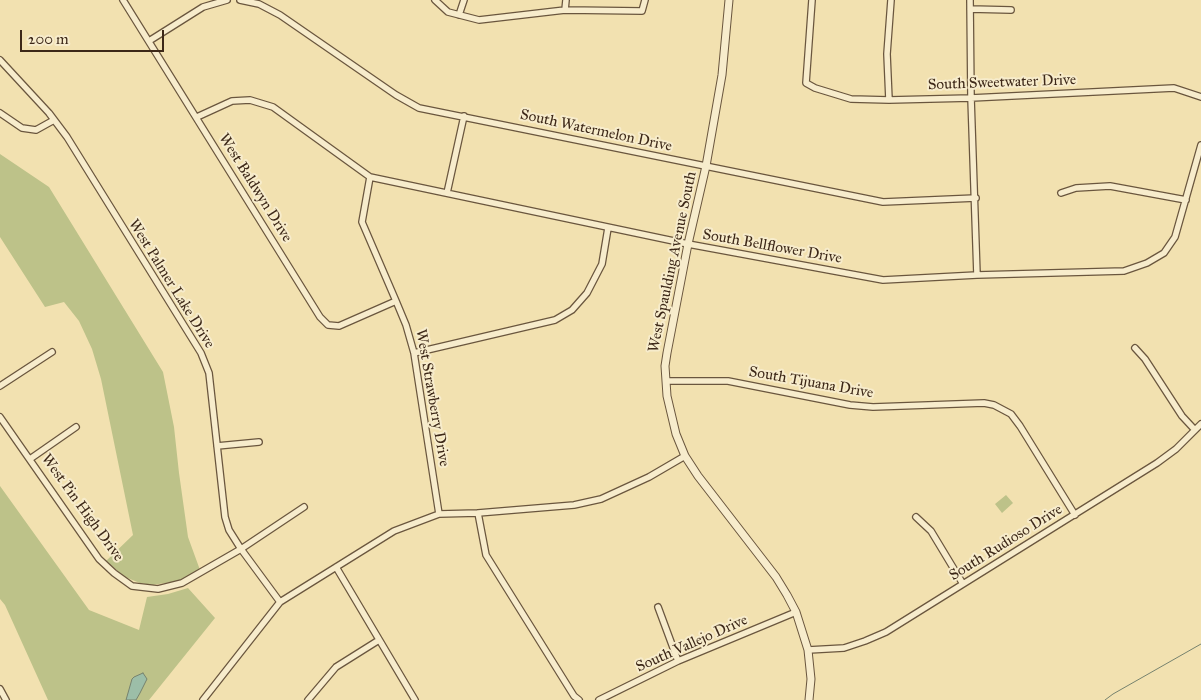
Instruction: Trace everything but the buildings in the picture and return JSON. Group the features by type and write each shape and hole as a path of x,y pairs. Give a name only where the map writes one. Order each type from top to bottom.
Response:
{"street":[{"name":"West Baldwyn Drive","path":"123,0 320,317 328,325 339,326 396,301"},
{"path":"149,42 210,2 227,0"},
{"name":"South Watermelon Drive","path":"240,0 259,4 280,15 396,95 419,108 883,202 976,198"},
{"path":"435,0 448,12 479,20 565,10 642,11 645,0"},
{"path":"459,15 464,0"},
{"path":"565,10 566,0"},
{"name":"West Spaulding Avenue South","path":"730,0 722,76 706,166 688,244 667,354 666,381 670,416 685,456 698,476 776,577 796,612 808,650 811,679 809,700"},
{"name":"South Sweetwater Drive","path":"812,0 806,83 815,88 851,99 971,98 1174,88 1201,96"},
{"path":"890,100 887,54 891,0"},
{"path":"970,0 977,275"},
{"path":"970,9 1011,10"},
{"name":"West Palmer Lake Drive","path":"0,60 67,137 200,353 209,373 225,517 229,530 280,602"},
{"name":"South Bellflower Drive","path":"197,117 232,101 250,100 273,107 370,177 608,228 883,280 1124,271 1147,263 1164,253 1175,237 1201,145"},
{"path":"0,114 22,128 36,130 54,120"},
{"path":"447,193 464,116"},
{"name":"West Strawberry Drive","path":"370,177 362,222 406,325 414,353 439,514"},
{"path":"1061,193 1076,188 1110,186 1186,200"},
{"path":"414,353 555,320 572,310 587,293 602,264 608,228"},
{"path":"1135,348 1145,359 1182,416 1195,430"},
{"path":"0,386 52,352"},
{"name":"South Tijuana Drive","path":"666,381 728,381 873,408 984,403 994,406 1011,414 1020,426 1075,515"},
{"name":"West Pin High Drive","path":"0,417 100,559 114,573 132,586 158,589 182,582 241,549 304,507"},
{"name":"South Rudioso Drive","path":"808,650 844,648 865,642 886,632 1157,464 1201,424"},
{"path":"30,459 76,426"},
{"path":"218,446 259,442"},
{"path":"203,700 280,602 394,531 439,514 478,513 574,505 600,500 649,477 685,456"},
{"path":"478,513 486,555 574,696 579,700"},
{"path":"916,517 931,531 963,584"},
{"path":"336,566 415,700"},
{"path":"658,607 678,661"},
{"name":"South Vallejo Drive","path":"599,700 678,661 796,612"},
{"path":"316,700 310,697 336,667 380,640"},
{"path":"0,689 6,700"}],"green space":[{"path":"0,154 49,187 163,372 174,427 188,537 200,570 178,581 152,585 140,583 125,577 106,561 133,535 101,379 92,349 79,321 64,302 45,307 0,237"},
{"path":"0,486 89,610 139,630 147,597 168,594 188,588 215,618 149,700 48,700 5,605 0,599"},
{"path":"1006,495 1013,503 1002,513 995,504"}],"shaded area":[{"path":"143,673 147,679 136,700 126,700 132,679"}],"waterway":[{"path":"1105,700 1201,644"}]}
